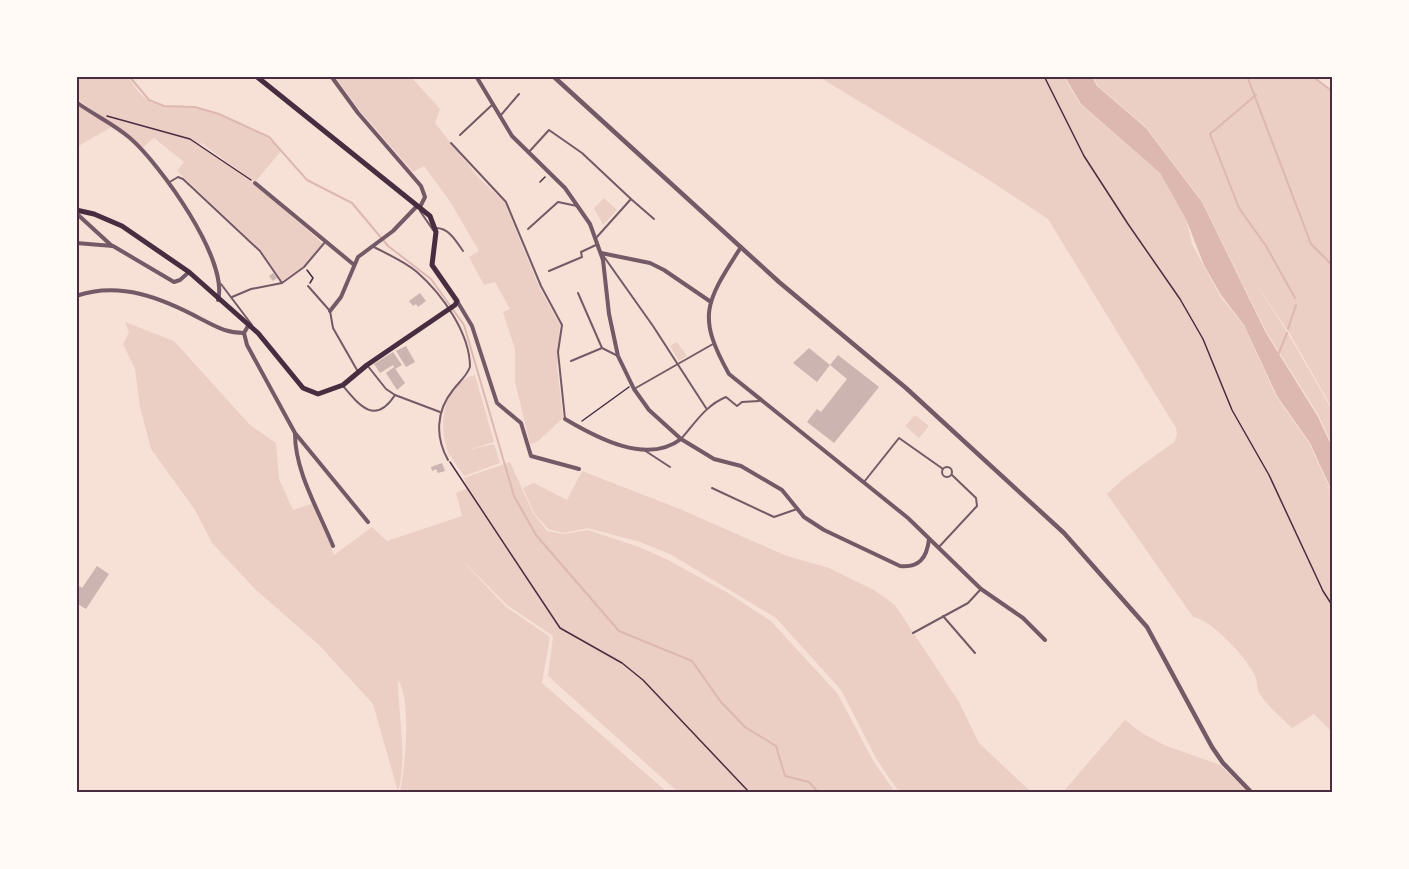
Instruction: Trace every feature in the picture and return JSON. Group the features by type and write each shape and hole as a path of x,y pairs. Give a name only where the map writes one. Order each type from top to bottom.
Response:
{"main road":[{"path":"77,213 94,214 122,226 189,272 258,333 303,387 311,392 330,392 342,385 367,365 449,309 456,303 432,266 436,230 432,218 256,76"}],"street":[{"path":"330,311 346,288 353,264 372,246 387,237 419,207 425,197 421,186 358,113 331,76"},
{"path":"476,76 499,116 528,154 549,172 580,206 601,253 609,314 618,356 634,389 650,410 681,439 714,459 754,472 782,490 797,509 824,530 900,566 913,566 923,559 928,539"},
{"path":"554,76 779,282 906,388 1034,504 1136,612 1162,651 1222,763 1251,792"},
{"path":"76,102 134,141 168,183 199,231 214,262 221,284 218,300"},
{"path":"255,183 353,264"},
{"path":"77,213 113,246 174,282 189,272"},
{"path":"76,243 113,246"},
{"path":"741,247 717,287 711,302 708,327 713,344 729,374 759,401 908,518 981,589 1023,618 1045,640"},
{"path":"601,253 650,263 711,302"},
{"path":"76,296 113,289 141,293 177,307 223,331 244,333"},
{"path":"456,303 472,327 497,404 520,423 531,456 579,470"},
{"path":"248,326 244,333 247,345 267,386 295,433 368,522"},
{"path":"565,419 603,439 645,450 661,450 681,439"},
{"path":"295,433 295,448 302,471 333,546"}],"lane":[{"path":"499,116 519,94"},
{"path":"460,135 493,104"},
{"path":"528,154 549,130 582,153 654,219"},
{"path":"451,143 479,176 506,202 541,286 562,325 558,352 565,419"},
{"path":"168,183 178,177 183,179 260,251 282,283"},
{"path":"596,238 631,199"},
{"path":"528,229 558,202 580,206"},
{"path":"436,230 441,228 451,234 463,251"},
{"path":"232,297 252,289 282,283 304,267 326,241"},
{"path":"549,272 582,257 581,252 598,244"},
{"path":"372,246 416,271 434,289 449,309 462,337 470,367 451,391 440,412 440,439 448,460"},
{"path":"601,253 624,282 706,408"},
{"path":"221,284 258,333"},
{"path":"308,286 330,311 333,328 359,373"},
{"path":"578,293 602,348 618,356"},
{"path":"634,389 713,344"},
{"path":"571,361 602,348"},
{"path":"367,365 386,389 395,395 440,412"},
{"path":"342,385 360,406 373,411 382,410 395,395"},
{"path":"681,439 706,408 726,397 737,406 742,402 759,401"},
{"path":"863,483 898,438 943,469 951,468 952,475 976,498 977,506 938,548"},
{"path":"645,450 670,466"},
{"path":"943,469 944,476 952,475"},
{"path":"712,488 774,517 797,509"},
{"path":"914,633 968,603 981,589"},
{"path":"943,616 975,653"}],"path":[{"path":"1044,76 1084,156 1180,299 1203,339 1232,410 1269,475 1323,591 1332,605"},
{"path":"100,117 119,117 190,139 255,183"},
{"path":"540,182 549,172"},
{"path":"304,267 313,278 308,286"},
{"path":"576,426 628,388"},
{"path":"448,460 560,628 622,663 643,680 749,792"}],"shaded area":[{"path":"77,77 128,77 137,90 154,104 189,107 218,114 263,135 282,150 255,182 201,143 185,161 200,145 254,183 323,244 303,266 282,281 261,250 177,171 184,162 154,138 142,148 77,99"},
{"path":"335,77 411,77 440,109 435,123 478,177 505,203 539,287 560,325 557,366 563,418 537,442 530,444 515,382 515,349 503,312 510,309 495,282 484,285 469,257 479,251 449,200 424,166 413,172 360,111"},
{"path":"819,77 1064,77 1080,104 1160,173 1186,219 1192,244 1220,296 1244,326 1276,396 1309,443 1332,493 1332,732 1314,714 1292,728 1271,708 1259,692 1255,676 1245,660 1219,632 1209,624 1193,617 1107,494 1123,479 1174,442 1177,435 1176,428 1048,219 986,178"},
{"path":"1065,77 1092,77 1097,86 1146,128 1202,202 1266,333 1318,417 1332,447 1332,491 1310,443 1277,396 1244,325 1221,295 1204,265 1186,219 1160,173 1081,104"},
{"path":"1093,77 1312,77 1332,91 1332,408 1290,334 1255,283 1289,335 1332,410 1332,445 1319,416 1267,333 1202,201 1146,127 1098,86"},
{"path":"76,104 113,126 77,147"},
{"path":"604,198 617,210 603,225 594,208"},
{"path":"125,322 174,341 250,425 276,443 279,479 293,510 314,503 334,555 372,527 387,541 462,516 456,493 468,488 464,478 510,462 533,513 547,531 564,534 588,530 639,547 728,593 771,621 837,693 874,762 895,792 678,792 548,676 553,636 507,605 457,555 506,607 550,637 542,683 667,792 400,792 404,767 406,718 405,703 398,680 402,764 398,792 373,704 319,645 256,590 212,543 195,510 151,449 140,407 135,369 123,344 129,333"},
{"path":"677,342 687,356 679,361 670,346"},
{"path":"475,375 494,442 468,450 494,444 500,463 464,476 451,457 453,455 450,456 443,421 449,398 455,388 464,380"},
{"path":"915,415 929,426 919,438 905,426"},
{"path":"582,471 680,509 787,556 829,568 874,590 895,605 959,702 979,743 1031,792 899,792 877,760 841,690 776,618 670,554 640,542 588,528 564,533 548,529 534,513 523,488 534,483 567,500"},
{"path":"1125,720 1164,745 1220,765 1248,792 1063,792"}],"building":[{"path":"273,273 277,278 273,281 269,276"},
{"path":"420,293 426,301 418,307 416,304 413,306 409,301"},
{"path":"406,346 415,362 406,367 396,351"},
{"path":"809,348 830,365 817,382 793,363"},
{"path":"393,352 402,365 395,369 393,365 380,373 374,364"},
{"path":"838,355 879,387 834,443 807,422 817,409 821,412 847,379 830,365"},
{"path":"394,367 405,383 397,390 386,373"},
{"path":"442,463 445,471 438,473 436,469 432,471 431,467"},
{"path":"97,566 109,574 86,609 76,603 76,584 82,588"}],"waterway":[{"path":"129,76 149,100 164,106 195,107 219,114 269,137 307,180 352,203 388,246 431,279 464,325 514,496 536,535 619,631 692,661 721,702 745,727 776,746 785,776 809,782 818,792"},
{"path":"1247,76 1311,244 1332,265"},
{"path":"1312,76 1332,91"},
{"path":"1256,95 1210,134 1239,208 1266,246 1295,298"},
{"path":"1288,329 1296,305"},
{"path":"1278,355 1287,333"}]}
